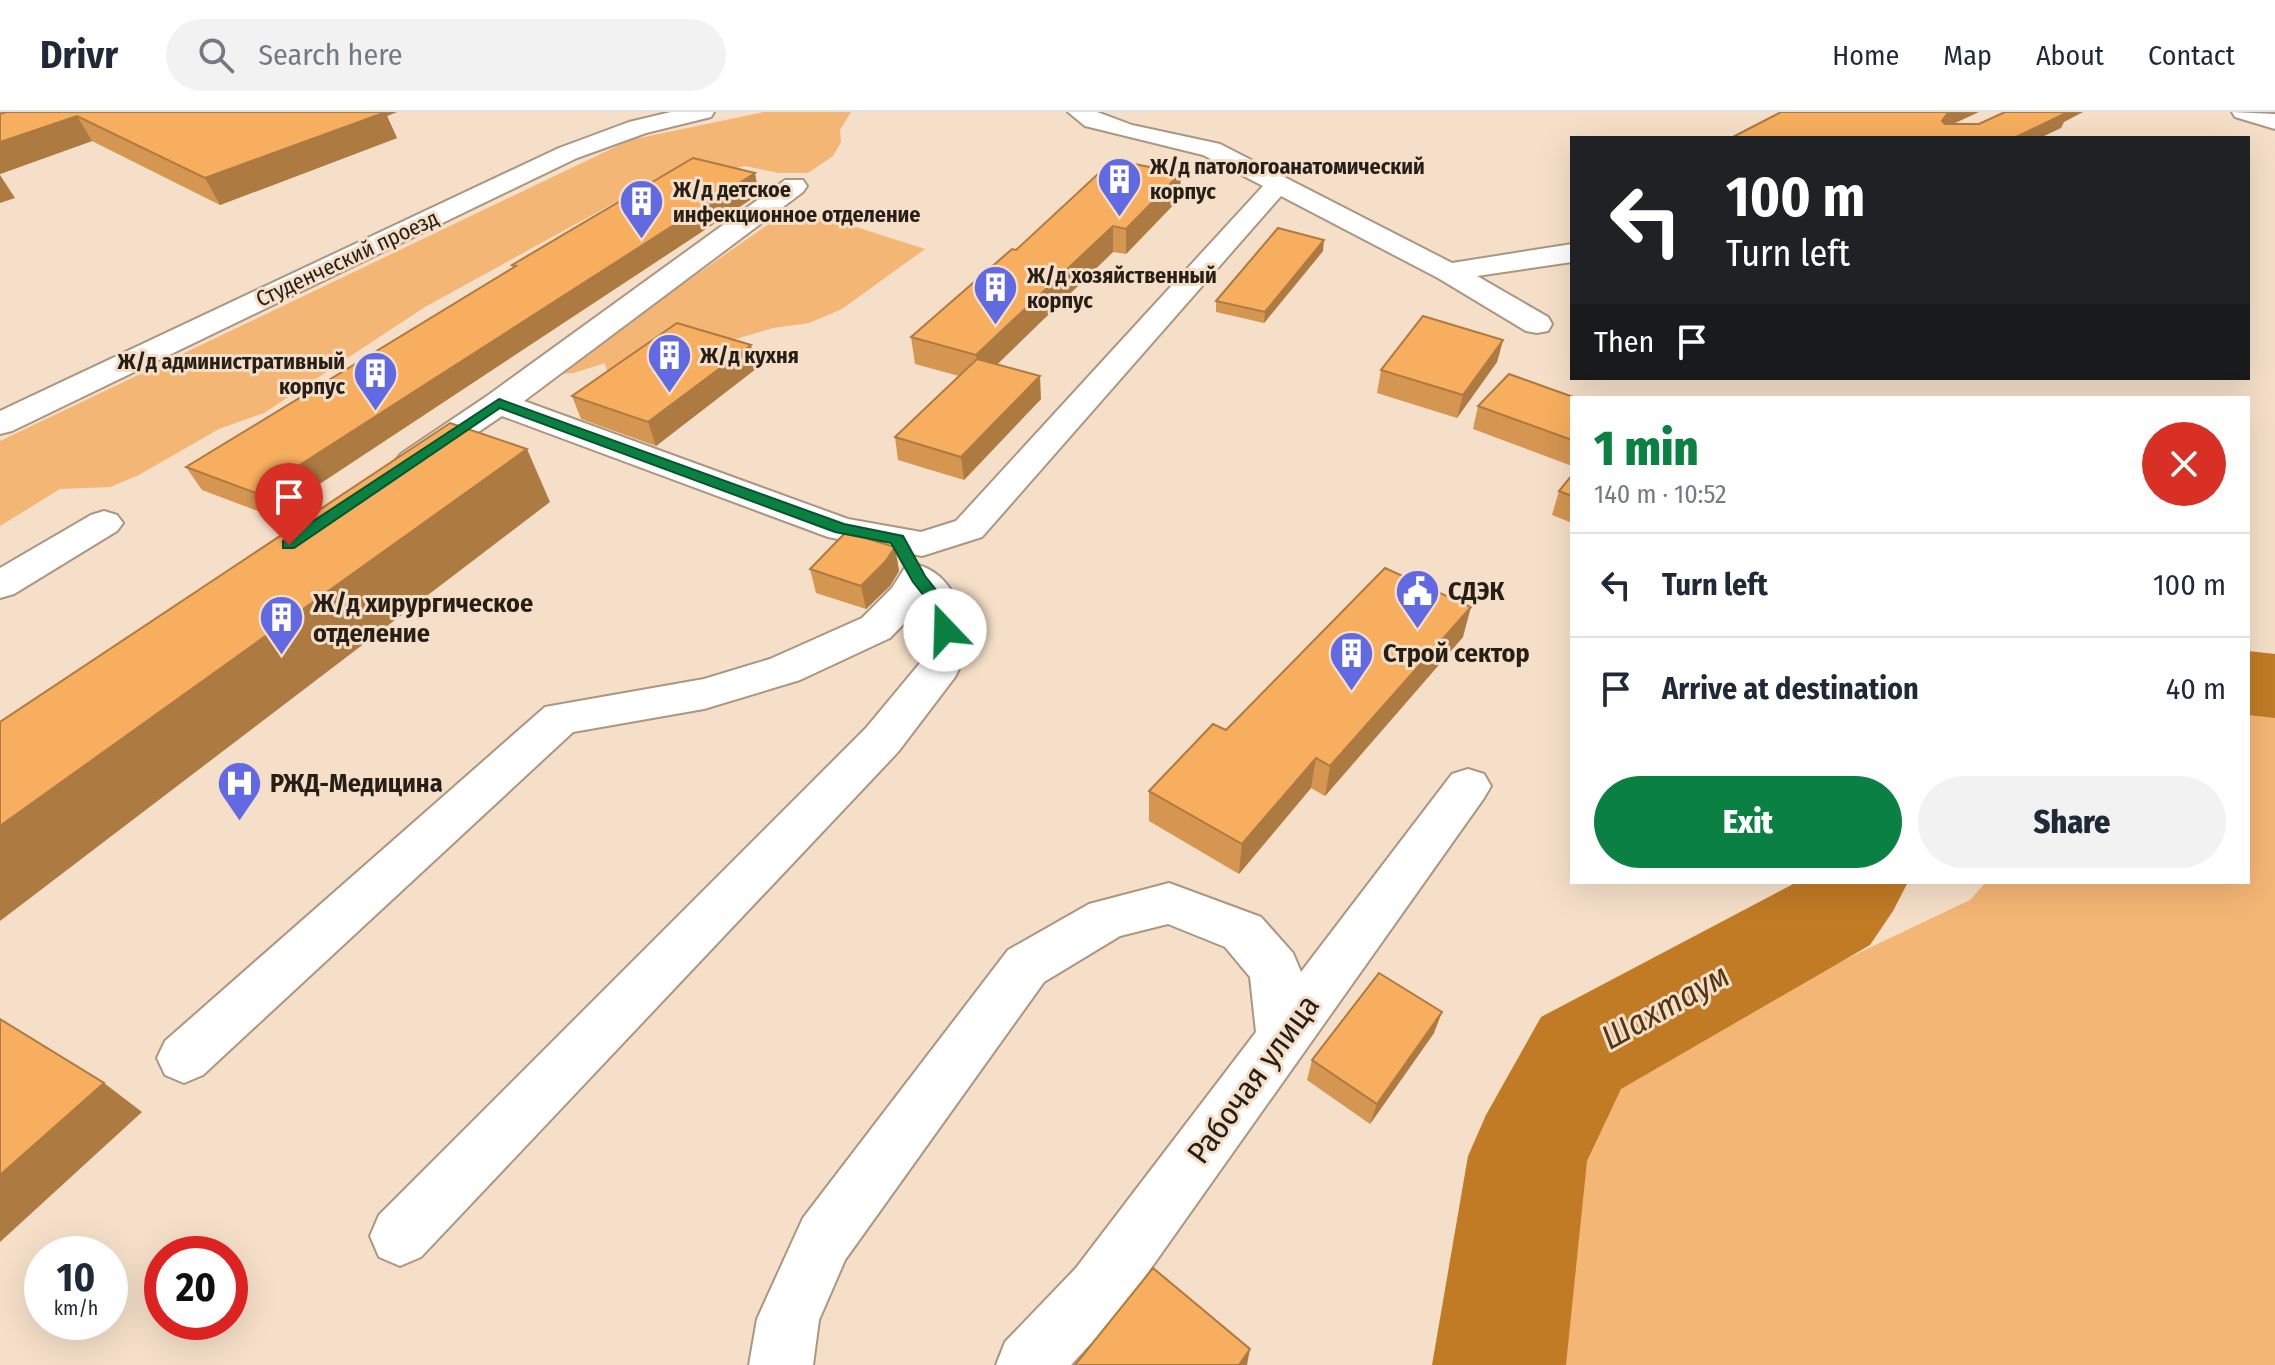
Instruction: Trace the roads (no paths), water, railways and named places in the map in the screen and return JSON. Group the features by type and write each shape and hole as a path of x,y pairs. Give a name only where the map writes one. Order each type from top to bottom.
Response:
{"street":[{"path":"568,153 645,112"},
{"name":"Студенческий проезд","path":"0,424 568,153 638,127 702,112"},
{"path":"1080,112 1094,121 1127,131 1211,149 1448,272 1537,324"},
{"path":"2244,112 2275,122"},
{"path":"381,483 499,403 794,186"},
{"path":"184,1058 560,718 704,694 785,670 876,628 907,597 908,559 922,544 969,529 1269,193"},
{"path":"1448,272 1570,253"},
{"path":"400,1236 882,740 940,667 945,630 940,605 908,559 841,529 499,403"},
{"path":"0,585 104,523"},
{"name":"Рабочая улица","path":"1028,1365 1098,1290 1468,786"},
{"path":"781,1365 788,1319 824,1239 1026,966 1107,919 1169,903 1243,932 1275,969 1283,1039"}],"waterway":[{"name":"Шахтаум","path":"2250,683 2275,686"},
{"name":"Шахтаум","path":"1499,1365 1528,1156 1581,1053 1833,914 1856,884"}],"place":[{"name":"Ж/д патологоанатомический корпус","path":"1119,218"},
{"name":"Ж/д детское инфекционное отделение","path":"642,241"},
{"name":"Ж/д хозяйственный корпус","path":"996,327"},
{"name":"Ж/д кухня","path":"669,394"},
{"name":"Ж/д административный корпус","path":"376,413"},
{"name":"СДЭК","path":"1417,630"},
{"name":"Ж/д хирургическое отделение","path":"282,657"},
{"name":"Строй сектор","path":"1352,692"},
{"name":"РЖД-Медицина","path":"239,822"}]}
